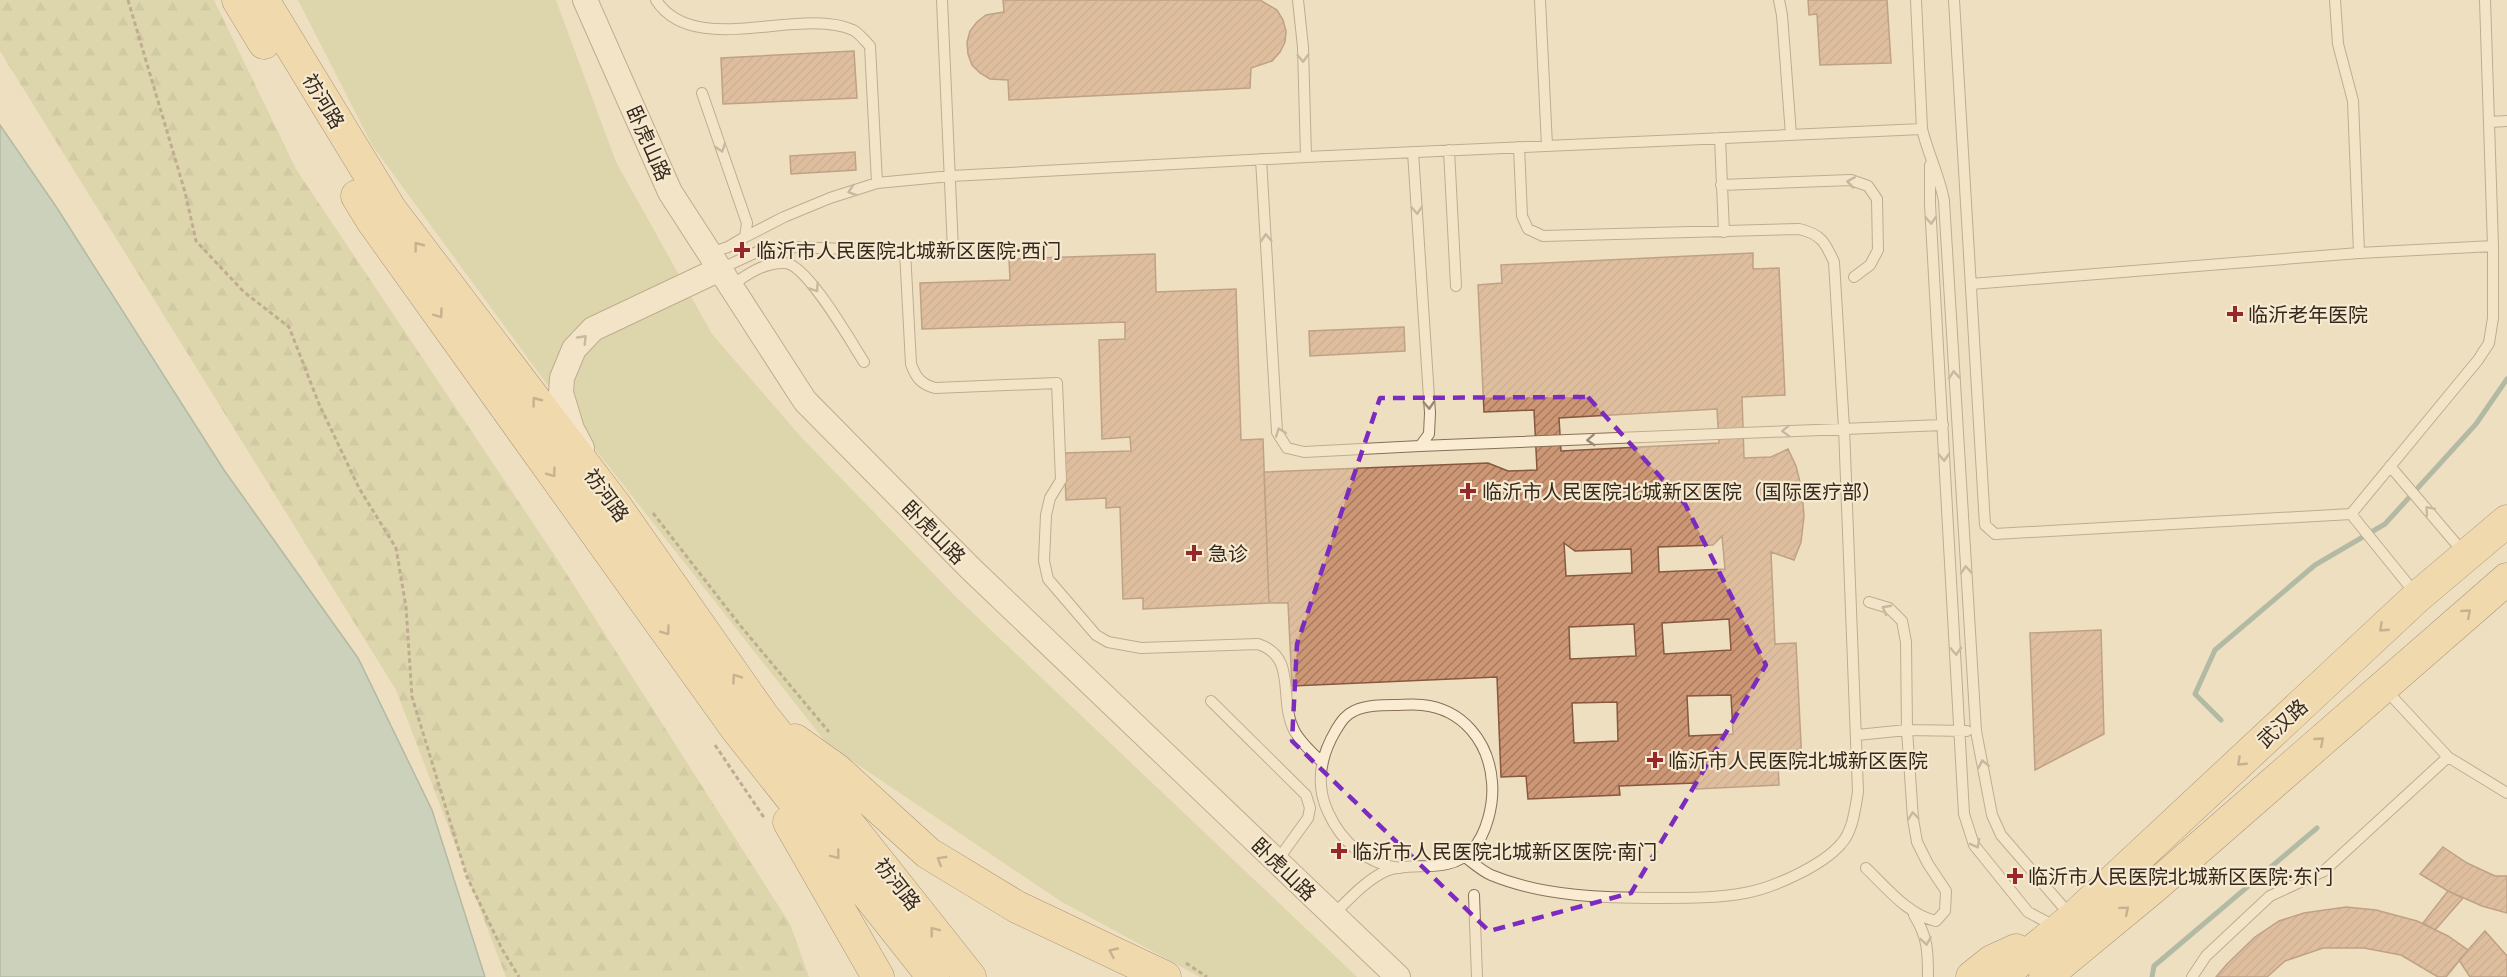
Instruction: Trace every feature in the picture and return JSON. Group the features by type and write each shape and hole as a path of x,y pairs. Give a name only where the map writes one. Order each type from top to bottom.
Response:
{"main road":[{"name":"祊河路","path":"238,0 372,222 736,727 933,977"},
{"name":"祊河路","path":"263,0 391,210 615,505 736,727 970,977"},
{"name":"武汉路","path":"2072,932 2417,597 2507,521"},
{"name":"武汉路","path":"2072,932 2154,887 2507,579"},
{"path":"736,727 879,977"},
{"path":"736,727 837,770 928,853 1017,907 1171,968"},
{"path":"1972,977 1992,961 2072,932"},
{"path":"2000,977 2072,932"},
{"path":"2045,977 2072,932"},
{"path":"2059,977 2072,932"}],"street":[{"name":"卧虎山路","path":"585,0 670,192 806,401 970,568 1398,977"},
{"path":"615,505 572,429 561,393 562,378 574,349 593,329 720,269"}],"lane":[{"path":"656,0 662,9 680,21 701,28 833,24 855,31 870,46 877,183"},
{"path":"720,269 759,251 788,247 905,251 953,250 942,0"},
{"path":"1298,0 1303,47 1306,157"},
{"path":"1540,0 1547,146"},
{"path":"1779,0 1791,135"},
{"path":"1916,0 1922,129 1930,162 1930,204 1964,814 1974,845 2028,912 2072,932"},
{"path":"1954,0 1985,525 1995,534 2351,514 2478,360 2489,343 2493,318 2493,246 2485,0"},
{"path":"2335,0 2338,44 2353,101 2359,253"},
{"path":"702,93 747,223 745,237"},
{"path":"2490,122 2507,121"},
{"path":"720,269 728,247 745,237 784,217 830,198 877,183 951,176 1261,159 1922,129"},
{"path":"1720,138 1724,232"},
{"path":"1465,857 1489,874 1563,893 1628,898 1690,898 1745,893 1783,881 1822,860 1842,843 1853,819 1858,792 1844,428 1834,262 1825,243 1813,232 1799,230 1543,236 1528,228 1522,216 1519,147"},
{"path":"1449,150 1456,286"},
{"path":"1413,152 1430,413 1429,434 1420,446"},
{"path":"1261,159 1277,432 1287,448 1304,452 1942,425"},
{"path":"1930,162 1941,183 1944,201 1976,730 1992,816 2001,835 2072,932"},
{"path":"1721,185 1851,180 1868,186 1877,199 1878,250 1870,265 1854,277"},
{"path":"1971,284 2359,253 2493,246"},
{"path":"905,251 911,364 916,376 924,385 935,388 1058,383 1061,480 1050,498 1046,514 1044,561 1048,579 1096,634 1108,642 1140,648 1258,644 1270,648 1279,657 1284,670 1287,710 1294,730 1322,762"},
{"path":"720,269 788,263 807,275 864,362"},
{"path":"2391,465 2466,556"},
{"path":"2351,514 2410,584 2417,597"},
{"path":"1866,868 1911,910 1923,918 1936,921 1945,910 1946,891 1917,842 1912,819 1907,730 1906,642 1902,621 1889,608 1869,602"},
{"path":"2383,687 2448,757 2507,792"},
{"path":"1211,701 1306,795 1310,808 1308,818 1277,861"},
{"path":"1333,915 1376,877 1387,871 1446,865 1465,857 1482,837 1493,792 1486,750 1469,726 1453,714 1422,705 1374,706 1355,710 1343,719 1327,744 1322,762 1320,779 1323,800 1333,823 1352,847 1371,860 1383,866 1400,868"},
{"path":"1857,735 1907,730 1976,730"},
{"path":"2192,977 2206,956 2270,896 2324,871 2448,757"},
{"path":"1474,895 1477,977"},
{"path":"1911,910 1924,931 1928,952 1928,977"}],"path":[{"path":"128,0 185,192 196,241 244,292 290,327 319,404 344,457 359,488 396,548 406,607 412,697 467,877 502,949 519,977"},
{"path":"646,504 739,624 836,740"},
{"path":"736,727 770,826"},
{"path":"1171,968 1207,977"}],"highlighted area":[{"path":"1588,397 1685,504 1766,665 1631,893 1489,931 1292,741 1297,644 1380,398"}],"green space":[{"path":"0,0 214,0 296,169 557,559 790,924 809,977 506,977 396,690 0,51"},
{"path":"298,0 556,0 616,162 712,334 801,437 955,596 1357,977 1200,977 1062,902 827,744 584,435 372,145"}],"water":[{"path":"0,125 57,208 224,470 358,658 432,810 485,977 0,977"}],"building":[{"path":"1003,0 1260,0 1277,10 1283,20 1286,31 1285,42 1272,61 1251,68 1250,88 1009,100 1008,80 990,79 980,73 972,65 967,42 970,31 977,22 986,15 1004,12"},
{"path":"1808,0 1887,0 1891,63 1820,65 1817,14 1809,15"},
{"path":"854,51 857,98 723,104 721,58"},
{"path":"855,152 856,170 791,174 790,156"},
{"path":"1753,253 1753,269 1779,268 1785,395 1742,397 1744,458 1771,457 1788,449 1796,466 1802,490 1804,516 1801,542 1794,560 1771,552 1775,644 1796,643 1802,764 1778,765 1779,785 1696,789 1695,783 1619,786 1620,795 1528,799 1526,776 1501,777 1497,677 1292,686 1288,603 1269,603 1264,472 1488,463 1508,471 1537,470 1534,410 1484,412 1478,285 1502,283 1501,265","holes":["1717,409 1719,443 1561,451 1559,418","1722,536 1725,569 1659,572 1658,547 1713,545","1564,543 1575,551 1631,549 1632,573 1566,576","1729,619 1731,650 1664,654 1662,623","1634,624 1636,656 1570,659 1569,627","1731,695 1733,734 1689,736 1687,696","1617,702 1618,741 1574,743 1572,703"]},
{"path":"1155,254 1156,292 1236,289 1241,440 1263,439 1269,603 1143,609 1143,598 1123,599 1120,507 1106,508 1106,498 1066,500 1064,453 1131,451 1130,437 1102,439 1099,340 1125,339 1125,322 922,329 920,283 1010,280 1009,259"},
{"path":"1404,327 1405,351 1310,356 1309,331"},
{"path":"2101,630 2104,734 2035,770 2030,633"},
{"path":"2443,847 2467,863 2495,876 2507,876 2507,913 2482,906 2448,891 2420,874"},
{"path":"2448,891 2463,898 2435,930 2423,923"},
{"path":"2346,907 2376,910 2417,921 2448,936 2468,950 2446,977 2438,977 2401,955 2364,948 2323,948 2285,961 2267,977 2216,977 2255,937 2279,921 2304,913"},
{"path":"2485,931 2507,956 2507,977 2470,977 2459,960"}],"waterway":[{"path":"2221,720 2195,694 2215,650 2315,565 2385,524 2476,424 2507,379"},
{"path":"2152,977 2154,966 2317,828"}],"place":[{"name":"临沂市人民医院北城新区医院·西门","path":"742,250"},
{"name":"临沂老年医院","path":"2235,314"},
{"name":"临沂市人民医院北城新区医院（国际医疗部）","path":"1468,491"},
{"name":"急诊","path":"1194,553"},
{"name":"临沂市人民医院北城新区医院","path":"1655,760"},
{"name":"临沂市人民医院北城新区医院·南门","path":"1339,851"},
{"name":"临沂市人民医院北城新区医院·东门","path":"2015,876"}]}
